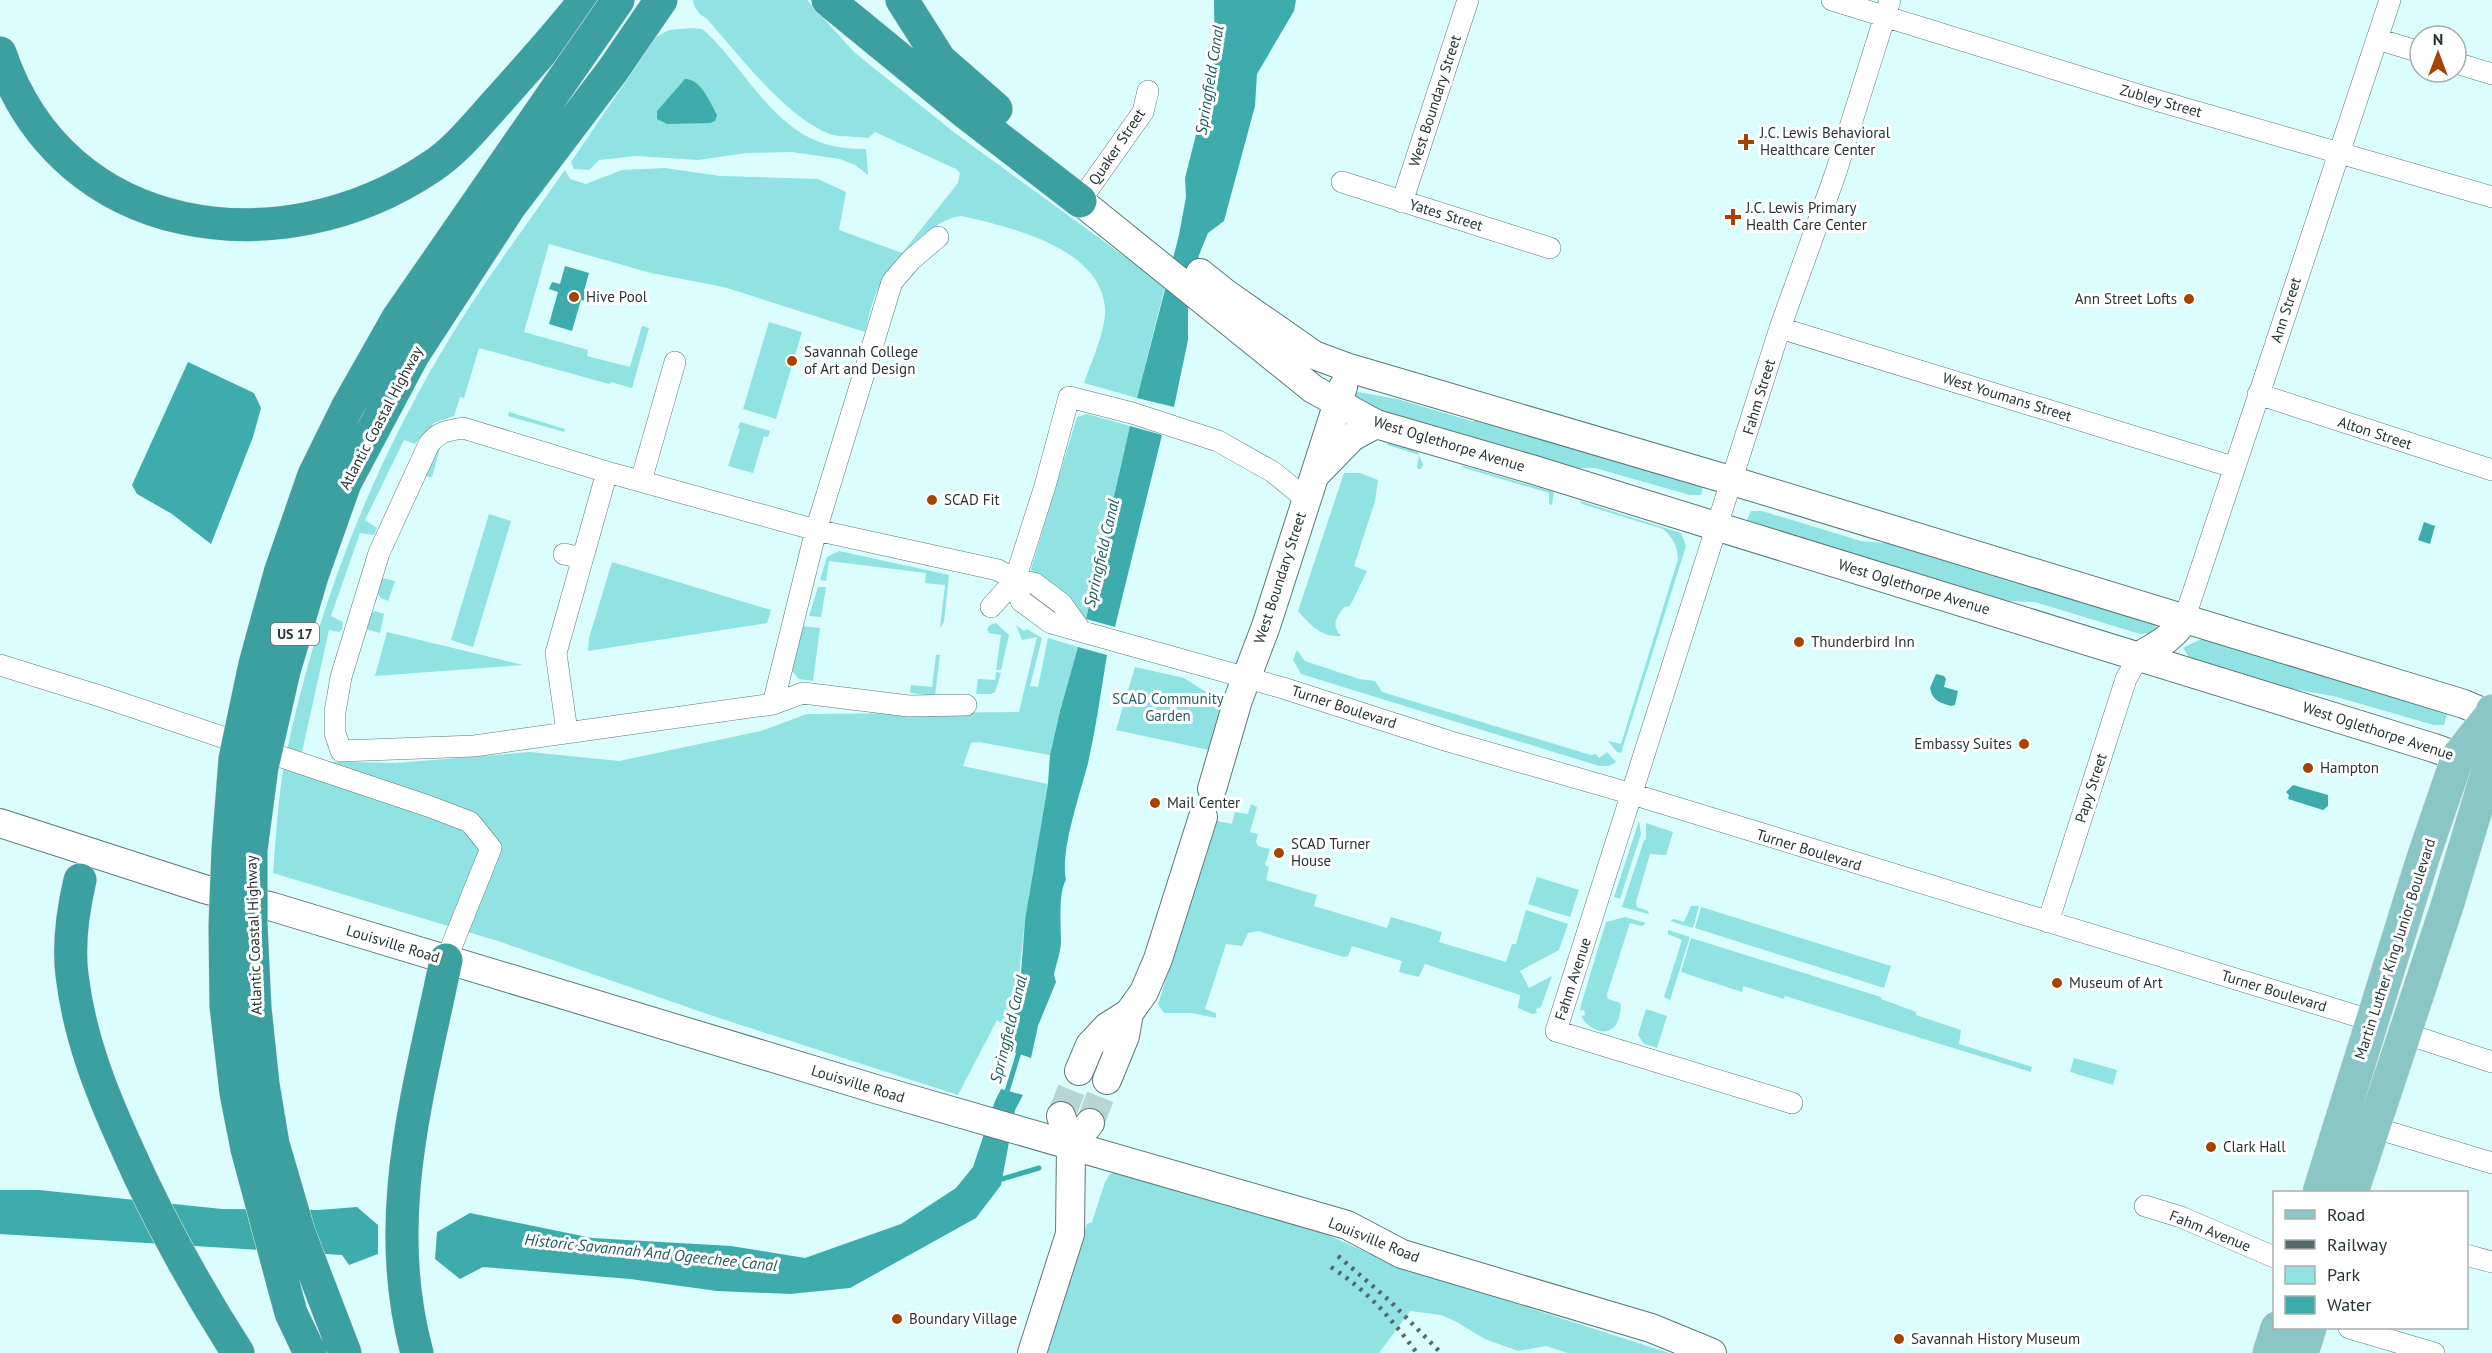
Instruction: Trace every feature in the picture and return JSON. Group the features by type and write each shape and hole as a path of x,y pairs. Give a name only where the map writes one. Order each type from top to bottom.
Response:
{"highway":[{"path":"0,53 17,96 36,124 61,153 88,176 122,197 159,213 208,224 274,225 333,213 382,195 432,167 471,132 585,0"},
{"name":"Atlantic Coastal Highway","path":"310,1353 291,1313 247,1149 236,1093 226,1006 225,926 228,849 236,759 255,664 280,573 314,475 347,408 398,318 618,0"},
{"name":"Atlantic Coastal Highway","path":"345,1353 299,1233 273,1144 263,1084 255,1008 251,924 251,850 262,767 284,671 312,576 345,483 412,355 510,206 613,70 661,0"},
{"path":"828,0 966,113 1098,203"},
{"path":"902,0 940,60 1027,135 1098,203"},
{"path":"80,879 71,936 71,973 85,1046 112,1116 150,1201 181,1260 238,1353"},
{"path":"417,1353 412,1336 401,1251 404,1186 415,1096 446,960"}],"main road":[{"path":"1098,203 1222,304 1314,355 1349,368 1733,481 2492,714 2491,768 2352,1191"},
{"name":"West Oglethorpe Avenue","path":"1222,304 1313,389 1376,423 2139,656 2491,768"},
{"name":"West Boundary Street","path":"1212,789 1246,677 1266,626 1349,368"},
{"path":"1309,489 1352,437 1376,423"},
{"path":"2139,656 2178,630 2184,620"},
{"name":"Martin Luther King Junior Boulevard","path":"2319,1191 2458,756 2492,714"},
{"path":"1079,1071 1090,1045 1107,1027 1128,1013 1144,992 1155,967 1203,817"},
{"name":"Louisville Road","path":"0,823 204,889 879,1090 1347,1225 1402,1254 1651,1328 1712,1353"},
{"path":"1107,1080 1125,1036 1128,1013"},
{"path":"1032,1353 1070,1234 1071,1146 1061,1116"},
{"path":"1071,1146 1090,1123"},
{"path":"2269,1353 2277,1329"},
{"path":"2302,1353 2310,1329"}],"street":[{"name":"West Boundary Street","path":"1402,202 1468,0"},
{"name":"Zubley Street","path":"1832,0 1887,8 2145,97 2492,197"},
{"name":"Ann Street","path":"2184,620 2390,0"},
{"name":"Fahm Street","path":"1632,795 1780,327 1835,175 1887,8"},
{"path":"2377,39 2408,48"},
{"path":"2468,67 2492,74"},
{"name":"Quaker Street","path":"1098,203 1143,112 1148,91"},
{"name":"Yates Street","path":"1342,182 1550,248"},
{"path":"773,704 816,530 892,282 911,260 938,237"},
{"name":"West Youmans Street","path":"1780,327 2233,467"},
{"path":"641,481 675,362"},
{"name":"Alton Street","path":"2258,394 2492,470"},
{"path":"991,607 1015,580 1070,398 1132,413 1218,441 1309,489"},
{"path":"966,705 909,706 803,693 773,704 474,747 341,751 335,733 335,711 341,676 379,553 429,444 435,435 445,431 463,428 607,472 816,530 998,570 1015,580"},
{"path":"567,732 546,651 573,556 607,472"},
{"name":"Turner Boulevard","path":"1015,580 1034,583 1062,604 1081,631 1246,677 1448,741 2373,1021"},
{"name":"Papy Street","path":"2048,922 2126,679 2139,656"},
{"path":"0,665 115,700 470,822 492,848 446,960"},
{"name":"Fahm Avenue","path":"1632,795 1556,1031 1792,1103"},
{"path":"2404,1033 2492,1062"},
{"path":"2372,1127 2492,1163"},
{"name":"Fahm Avenue","path":"2145,1206 2181,1217 2273,1257"},
{"path":"2468,1256 2492,1262"},
{"path":"2352,1329 2434,1353"}],"green space":[{"path":"693,0 807,0 855,53 955,133 1165,286 1137,398 1084,383 1098,345 1105,315 1099,286 1087,269 1070,255 1049,243 1004,226 962,216 938,224 926,233 903,254 885,277 873,303 865,332 724,287 651,273 549,244 524,332 588,350 587,356 630,367 642,326 649,328 632,388 611,382 609,384 479,348 464,398 460,397 454,416 434,423 415,444 404,440 365,520 377,528 374,535 360,533 331,616 343,622 342,630 339,632 329,630 300,761 396,763 530,752 619,761 761,731 807,714 1019,712 1037,637 1022,640 1016,625 1042,638 1030,686 1038,687 1048,638 1078,647 1050,755 979,742 971,743 963,766 1048,784 1025,920 1014,1020 1003,1025 997,1020 958,1095 710,1015 501,942 273,873 285,760 298,702 332,589 352,534 375,479 429,374 459,323 565,170 570,179 586,184 622,170 665,168 720,176 818,179 846,192 839,230 902,253 958,183 960,173 956,169 875,132 868,138 831,135 811,124 794,112 762,82 707,19 697,11"},
{"path":"702,29 708,34 775,112 790,125 825,144 866,149 868,175 855,165 840,159 792,152 746,153 698,160 636,156 599,160 589,170 574,169 571,162 656,37 669,30"},
{"path":"769,322 802,332 776,419 743,409"},
{"path":"1358,392 1397,399 1471,421 1505,421 1703,486 1701,495 1690,495 1595,468 1565,468 1369,408 1353,395"},
{"path":"509,412 565,429 564,432 508,416"},
{"path":"1087,414 1130,426 1086,619 1032,573 1031,569 1077,417"},
{"path":"740,422 770,431 768,437 764,436 753,473 728,466 740,429 738,428"},
{"path":"1386,440 1417,450 1419,455 1388,445"},
{"path":"441,445 432,477 425,476"},
{"path":"1419,455 1423,465 1421,469 1417,467"},
{"path":"1461,467 1554,492 1552,505 1549,504 1549,493"},
{"path":"1344,473 1360,473 1378,480 1375,501 1354,566 1367,571 1350,606 1344,607 1337,618 1335,625 1341,636 1334,636 1316,629 1298,611"},
{"path":"1580,501 1681,533 1686,546 1621,753 1617,752 1608,741 1621,744 1678,554 1672,539 1663,529 1582,504"},
{"path":"1751,511 1762,511 1861,541 1905,545 2147,618 2160,630 2140,634 2035,602 1987,600 1746,522"},
{"path":"489,514 511,521 473,647 451,640"},
{"path":"839,551 949,575 944,622 940,628 945,585 925,583 926,573 829,561 826,581 820,580 827,557"},
{"path":"612,562 771,610 767,623 588,651 589,638"},
{"path":"382,578 395,581 388,601 377,593"},
{"path":"818,587 826,587 821,617 809,616"},
{"path":"375,611 384,614 380,633 366,629 370,614"},
{"path":"996,623 1009,635 1001,670 996,670 1001,635 989,633 987,629"},
{"path":"801,626 820,628 813,681 799,679 792,671"},
{"path":"387,632 523,665 375,676"},
{"path":"2212,638 2439,709 2447,714 2444,725 2434,725 2333,696 2242,680 2192,662 2183,648 2199,640"},
{"path":"1297,650 1305,661 1359,679 1375,681 1382,692 1591,755 1596,754 1599,758 1607,752 1616,762 1609,766 1599,766 1301,674 1293,660"},
{"path":"936,655 940,655 935,696 910,693 911,685 932,687"},
{"name":"SCAD Community Garden","path":"1135,667 1184,678 1220,701 1221,719 1209,750 1116,730"},
{"path":"996,672 1001,673 995,692 976,694 978,679 995,680"},
{"path":"1251,804 1257,807 1250,832 1258,834 1256,842 1258,846 1270,849 1265,865 1269,867 1266,880 1317,895 1314,906 1387,928 1391,917 1442,932 1439,942 1506,962 1512,944 1516,944 1526,910 1568,924 1559,950 1520,971 1529,988 1552,976 1541,1007 1536,1009 1537,1013 1532,1014 1518,1008 1520,995 1425,964 1419,977 1399,972 1402,961 1352,946 1348,956 1344,957 1258,931 1248,933 1242,946 1226,944 1205,1009 1216,1013 1216,1018 1191,1013 1164,1013 1158,1004 1217,821 1232,824 1235,812 1248,814"},
{"path":"1639,821 1641,834 1620,899 1614,897"},
{"path":"1646,823 1673,832 1666,855 1650,854 1636,902 1637,907 1648,911 1649,914 1622,907 1644,840 1646,840"},
{"path":"1537,877 1579,890 1570,917 1528,904"},
{"path":"1691,906 1699,906 1693,928 1670,921 1674,919 1684,922"},
{"path":"1701,907 1891,966 1884,988 1695,928"},
{"path":"1625,917 1646,923 1642,926 1630,923 1607,994 1608,999 1620,1003 1619,1018 1611,1029 1601,1031 1585,1022 1581,1016 1585,1015 1584,1010 1580,1011 1581,1005 1606,922"},
{"path":"1668,930 1690,937 1670,1000 1664,997 1682,940 1668,934"},
{"path":"1691,938 1881,997 1881,999 1916,1012 1916,1015 1961,1030 1959,1044 2032,1067 2031,1072 1785,996 1784,999 1743,986 1742,992 1681,972"},
{"path":"1646,1009 1667,1016 1657,1048 1644,1044 1638,1035"},
{"path":"2074,1058 2117,1070 2113,1085 2070,1072"},
{"path":"1118,1172 1326,1234 1390,1263 1669,1353 1568,1353 1546,1346 1518,1351 1485,1339 1441,1315 1410,1311 1379,1353 1047,1353 1087,1224 1092,1222 1105,1182 1110,1174"}],"water":[{"path":"1214,0 1296,0 1294,11 1257,74 1255,106 1224,221 1208,233 1199,255 1188,303 1188,340 1174,407 1137,398 1179,235 1186,197 1185,178 1212,75"},
{"path":"685,79 696,83 704,92 717,115 715,121 667,124 657,119 657,111"},
{"name":"Hive Pool","path":"565,266 589,273 584,291 593,293 590,302 581,300 572,331 549,324 558,292 549,289 552,282 560,284"},
{"path":"188,362 254,393 261,408 253,437 211,544 172,514 137,494 132,485"},
{"path":"1130,426 1162,435 1115,627 1086,619"},
{"path":"2424,522 2435,526 2430,544 2418,540"},
{"path":"1078,647 1107,655 1091,750 1068,838 1066,880 1061,901 1061,943 1054,975 1056,982 1038,1026 1031,1058 1008,1050 1021,974 1025,920 1048,784 1050,755"},
{"path":"1936,674 1946,679 1944,687 1958,691 1955,705 1943,704 1933,695 1930,688"},
{"path":"2293,785 2328,795 2328,806 2323,810 2288,799 2289,795 2286,792"},
{"name":"Historic Savannah And Ogeechee Canal","path":"1001,1089 1023,1095 1015,1110 1001,1185 976,1218 850,1288 790,1294 717,1291 630,1279 483,1267 460,1279 435,1259 437,1232 470,1213 592,1238 731,1246 805,1258 901,1224 956,1188 973,1167"},
{"path":"0,1190 39,1190 222,1209 319,1210 357,1207 378,1225 378,1254 349,1265 342,1255 0,1234"}],"waterway":[{"name":"Springfield Canal","path":"1005,1098 1020,1049"},
{"path":"1002,1179 1039,1168"}],"tunnel":[{"path":"1061,1116 1079,1071"},
{"path":"1090,1123 1107,1080"}],"railway":[{"path":"1338,1256 1390,1301 1441,1353"},
{"path":"1331,1267 1357,1286 1378,1306 1417,1353"}],"place":[{"name":"J.C. Lewis Behavioral Healthcare Center","path":"1746,142"},
{"name":"J.C. Lewis Primary Health Care Center","path":"1733,217"},
{"name":"Hive Pool","path":"574,297"},
{"name":"Ann Street Lofts","path":"2189,299"},
{"name":"Savannah College of Art and Design","path":"792,361"},
{"name":"SCAD Fit","path":"932,500"},
{"name":"Thunderbird Inn","path":"1799,642"},
{"name":"Embassy Suites","path":"2024,744"},
{"name":"Hampton","path":"2308,768"},
{"name":"Mail Center","path":"1155,803"},
{"name":"SCAD Turner House","path":"1279,853"},
{"name":"Museum of Art","path":"2057,983"},
{"name":"Clark Hall","path":"2211,1147"},
{"name":"Boundary Village","path":"897,1319"},
{"name":"Savannah History Museum","path":"1899,1339"}]}
